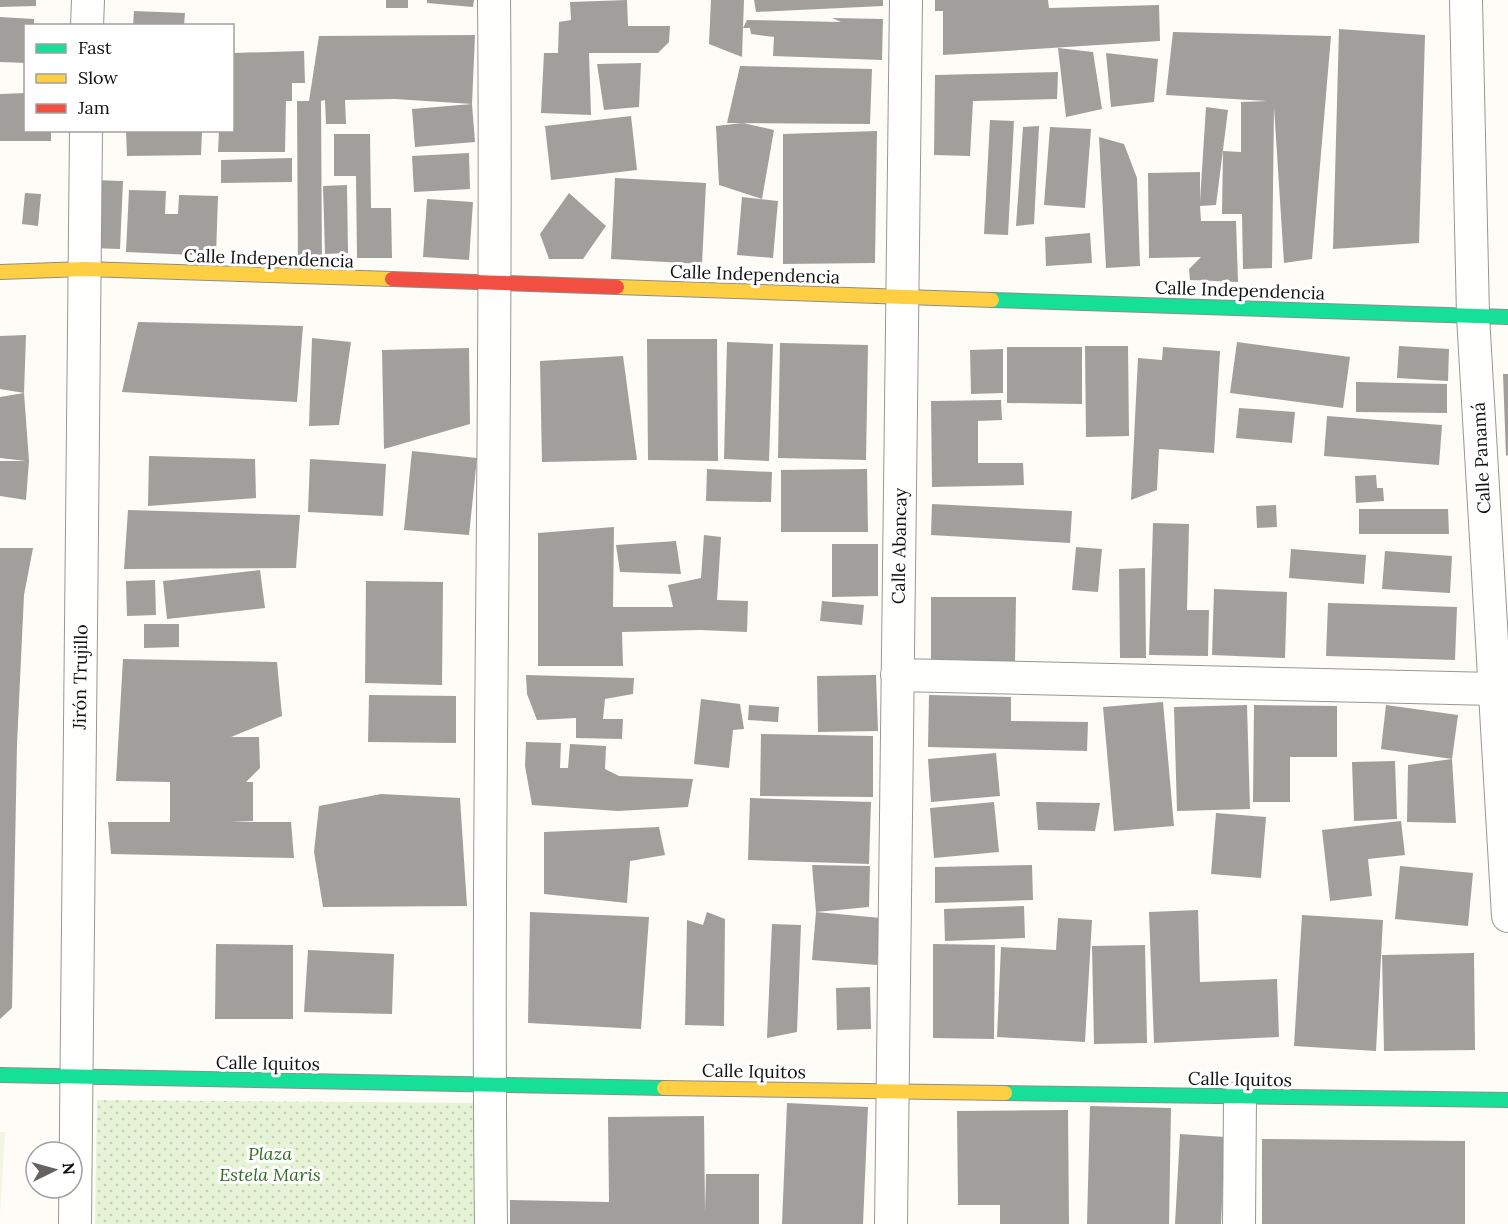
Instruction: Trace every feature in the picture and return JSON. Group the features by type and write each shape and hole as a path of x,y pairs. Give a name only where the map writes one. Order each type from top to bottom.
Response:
{"street":[{"path":"87,24 88,0"},
{"path":"491,1224 489,1085 496,283 494,0"},
{"name":"Calle Abancay","path":"891,1224 906,0"},
{"name":"Calle Panamá","path":"1466,0 1473,315 1508,916"},
{"name":"Jirón Trujillo","path":"75,1224 86,132"},
{"name":"Calle Independencia","path":"0,272 84,269 1508,317"},
{"path":"897,675 1494,689"},
{"name":"Calle Iquitos","path":"0,1075 489,1085 1508,1100"},
{"path":"1239,1224 1240,1097"}],"green space":[{"name":"Plaza Estela Maris","path":"97,1100 493,1103 499,1224 95,1224"},
{"path":"0,1132 5,1132 0,1215"}],"building":[{"path":"0,0 36,0 36,6 0,7"},
{"path":"386,0 408,0 408,8 386,8"},
{"path":"427,0 474,0 473,7 427,3"},
{"path":"627,0 628,26 670,26 669,42 658,53 589,53 591,115 541,113 544,53 558,53 559,22 571,20 570,2"},
{"path":"711,0 744,0 742,57 709,44"},
{"path":"754,0 883,0 883,6 756,12"},
{"path":"935,0 1048,0 1049,8 1159,5 1160,41 943,55 943,11 935,11"},
{"path":"134,11 185,13 184,24 133,24"},
{"path":"0,17 34,19 34,24 24,24 24,63 0,62"},
{"path":"832,18 883,19 882,60 773,56 774,37 751,34 750,28 743,28 747,20 841,22"},
{"path":"1339,29 1425,35 1419,243 1333,249"},
{"path":"1173,32 1331,36 1312,259 1284,263 1274,107 1272,268 1243,269 1242,214 1222,214 1223,151 1241,152 1241,102 1267,101 1166,95"},
{"path":"475,35 472,104 395,99 345,100 346,124 326,124 325,100 321,101 322,268 298,267 297,101 309,101 319,36"},
{"path":"1058,48 1093,52 1102,109 1066,117"},
{"path":"304,51 305,83 292,83 292,101 286,101 285,152 218,152 219,132 234,132 234,53"},
{"path":"1106,53 1158,59 1154,102 1111,107"},
{"path":"641,63 639,107 604,110 597,64"},
{"path":"740,66 872,69 870,124 727,123"},
{"path":"1058,72 1057,99 973,101 970,156 934,155 935,75"},
{"path":"24,93 24,132 51,132 51,141 0,141 0,94"},
{"path":"472,104 475,142 415,147 412,109"},
{"path":"1206,107 1228,110 1216,205 1200,206 1201,221 1236,221 1238,282 1190,280 1189,269 1201,257 1149,258 1148,173 1200,172 1200,201"},
{"path":"631,116 637,170 551,180 545,126"},
{"path":"990,120 1014,121 1008,235 984,234"},
{"path":"743,123 774,130 762,199 719,185 716,126"},
{"path":"1039,126 1034,224 1016,226 1023,127"},
{"path":"1050,127 1091,129 1085,208 1044,205"},
{"path":"877,131 875,263 783,264 783,134"},
{"path":"126,132 202,132 201,155 127,156"},
{"path":"334,134 370,134 371,208 391,208 392,258 357,258 356,176 334,176"},
{"path":"1099,137 1124,144 1137,178 1140,266 1106,268"},
{"path":"469,153 470,189 414,192 412,156"},
{"path":"292,158 292,182 221,183 221,160"},
{"path":"615,178 706,183 702,264 611,259"},
{"path":"92,180 123,181 120,249 90,248"},
{"path":"347,185 348,253 325,254 323,186"},
{"path":"129,190 166,191 165,214 178,214 179,195 218,196 216,256 126,252"},
{"path":"25,193 41,194 38,226 22,224"},
{"path":"569,193 606,226 583,259 549,259 540,234"},
{"path":"742,197 778,201 773,258 737,255"},
{"path":"427,199 473,202 469,260 423,257"},
{"path":"1090,233 1092,263 1046,266 1045,237"},
{"path":"138,322 303,326 297,402 122,392"},
{"path":"26,335 24,393 0,389 0,336"},
{"path":"312,338 351,342 339,425 309,426"},
{"path":"647,339 717,339 718,461 648,460"},
{"path":"727,342 773,344 769,461 724,459"},
{"path":"1237,342 1350,357 1343,408 1230,393"},
{"path":"780,343 868,345 866,460 778,458"},
{"path":"1085,346 1128,346 1129,436 1086,437"},
{"path":"1399,346 1449,349 1448,381 1397,378"},
{"path":"1007,347 1082,347 1082,404 1007,403"},
{"path":"1163,347 1220,351 1214,453 1159,449 1157,490 1131,500 1138,358 1162,360"},
{"path":"469,348 470,424 384,449 382,350"},
{"path":"1003,349 1003,393 971,394 970,350"},
{"path":"623,356 637,460 542,462 540,361"},
{"path":"1503,374 1508,374 1508,455 1506,456"},
{"path":"1356,382 1447,384 1447,413 1356,412"},
{"path":"24,393 29,461 26,500 0,496 0,461 26,461 0,458 0,397"},
{"path":"1001,400 1002,420 978,421 978,463 1023,463 1024,485 932,487 931,401"},
{"path":"1239,408 1295,412 1292,443 1236,438"},
{"path":"1327,416 1442,425 1439,465 1324,456"},
{"path":"412,451 477,458 469,535 404,530"},
{"path":"149,456 255,459 256,498 148,506"},
{"path":"310,459 386,464 383,516 308,512"},
{"path":"707,469 772,472 771,502 706,501"},
{"path":"867,469 868,532 781,532 781,470"},
{"path":"1376,475 1377,488 1383,488 1384,501 1356,503 1355,476"},
{"path":"932,504 1072,511 1070,543 931,535"},
{"path":"1276,505 1277,527 1257,528 1256,506"},
{"path":"1359,509 1448,509 1449,534 1359,534"},
{"path":"128,510 300,515 296,568 124,569"},
{"path":"1153,523 1189,524 1187,610 1209,610 1208,656 1149,655"},
{"path":"614,527 613,607 673,607 668,585 701,578 704,535 721,537 717,600 748,601 747,632 700,630 622,632 623,666 538,666 538,533"},
{"path":"676,541 681,574 620,572 616,545"},
{"path":"832,544 878,544 878,596 832,597"},
{"path":"1076,547 1102,549 1098,592 1072,590"},
{"path":"0,548 33,548 24,595 17,744 12,1008 0,1019"},
{"path":"1291,549 1366,555 1364,584 1289,578"},
{"path":"1385,551 1452,556 1450,593 1382,589"},
{"path":"1145,568 1146,658 1120,658 1119,569"},
{"path":"260,570 265,608 167,619 163,581"},
{"path":"155,580 156,615 127,616 126,581"},
{"path":"366,581 443,582 442,685 365,683"},
{"path":"1214,589 1287,592 1285,658 1212,655"},
{"path":"931,597 1016,597 1015,663 931,662"},
{"path":"822,601 864,605 862,625 820,621"},
{"path":"1328,603 1457,607 1455,660 1326,656"},
{"path":"144,624 179,624 179,647 144,648"},
{"path":"123,659 277,662 282,716 231,737 259,737 260,768 246,782 253,782 253,821 231,822 291,822 294,858 111,854 108,822 170,822 170,782 116,781"},
{"path":"526,675 634,678 633,694 605,699 603,719 623,719 622,739 576,738 576,718 537,720 527,694"},
{"path":"876,675 878,731 818,732 817,676"},
{"path":"369,695 456,696 456,743 368,742"},
{"path":"929,695 1011,697 1011,721 1088,722 1087,751 928,747"},
{"path":"701,699 740,704 744,729 733,730 729,768 694,764"},
{"path":"1163,702 1174,826 1114,831 1103,707"},
{"path":"749,705 779,707 778,722 748,720"},
{"path":"1247,705 1250,809 1177,811 1174,707"},
{"path":"1254,705 1337,706 1337,757 1290,757 1290,802 1253,802"},
{"path":"1386,705 1458,715 1452,759 1381,749"},
{"path":"761,734 873,736 873,797 760,796"},
{"path":"526,742 561,743 560,768 568,768 570,744 606,746 605,769 619,776 693,779 688,807 618,811 532,805 525,766"},
{"path":"996,753 1000,796 931,802 928,759"},
{"path":"1452,759 1456,823 1407,822 1408,765"},
{"path":"1395,761 1397,819 1354,821 1352,762"},
{"path":"381,794 460,798 467,906 323,907 314,852 319,806"},
{"path":"750,798 871,802 869,864 748,860"},
{"path":"994,802 999,852 934,858 930,808"},
{"path":"1036,802 1100,803 1095,831 1038,830"},
{"path":"1216,813 1266,817 1261,878 1211,874"},
{"path":"1401,821 1405,855 1368,859 1372,896 1330,901 1322,830"},
{"path":"659,827 665,855 630,861 627,903 544,894 544,832"},
{"path":"812,865 870,866 869,907 816,912"},
{"path":"1032,865 1033,900 935,903 935,867"},
{"path":"1400,866 1473,873 1468,926 1395,919"},
{"path":"1024,906 1025,938 945,941 944,909"},
{"path":"1198,910 1200,982 1277,979 1279,1037 1154,1043 1149,912"},
{"path":"530,912 649,917 641,1029 528,1023"},
{"path":"707,912 725,919 724,1026 685,1025 687,920 703,925"},
{"path":"816,912 881,918 877,965 812,960"},
{"path":"1302,915 1383,920 1376,1051 1294,1046"},
{"path":"1058,918 1092,920 1085,1042 997,1037 1001,947 1056,950"},
{"path":"772,924 801,925 797,1032 767,1038"},
{"path":"216,944 293,945 293,1019 215,1019"},
{"path":"933,944 995,945 994,1039 933,1038"},
{"path":"1145,945 1147,1043 1094,1044 1092,946"},
{"path":"308,950 394,954 392,1014 304,1012"},
{"path":"1474,953 1475,1050 1384,1051 1382,955"},
{"path":"870,987 871,1029 837,1030 836,988"},
{"path":"787,1103 868,1107 863,1224 782,1224"},
{"path":"1090,1106 1171,1108 1169,1224 1087,1224"},
{"path":"1068,1110 1069,1224 1000,1224 1000,1205 958,1205 957,1111"},
{"path":"704,1116 705,1213 706,1174 759,1174 759,1224 510,1224 510,1200 609,1202 608,1117"},
{"path":"1180,1134 1225,1137 1221,1224 1175,1224"},
{"path":"1262,1139 1465,1141 1465,1224 1262,1224"}],"traffic: fast":[{"path":"992,300 1508,317"},
{"path":"0,1075 664,1088"},
{"path":"1005,1093 1508,1100"}],"traffic: slow":[{"path":"0,272 84,269 392,279"},
{"path":"617,287 992,300"},
{"path":"664,1088 1005,1093"}],"traffic: jam":[{"path":"392,279 617,287"}]}
